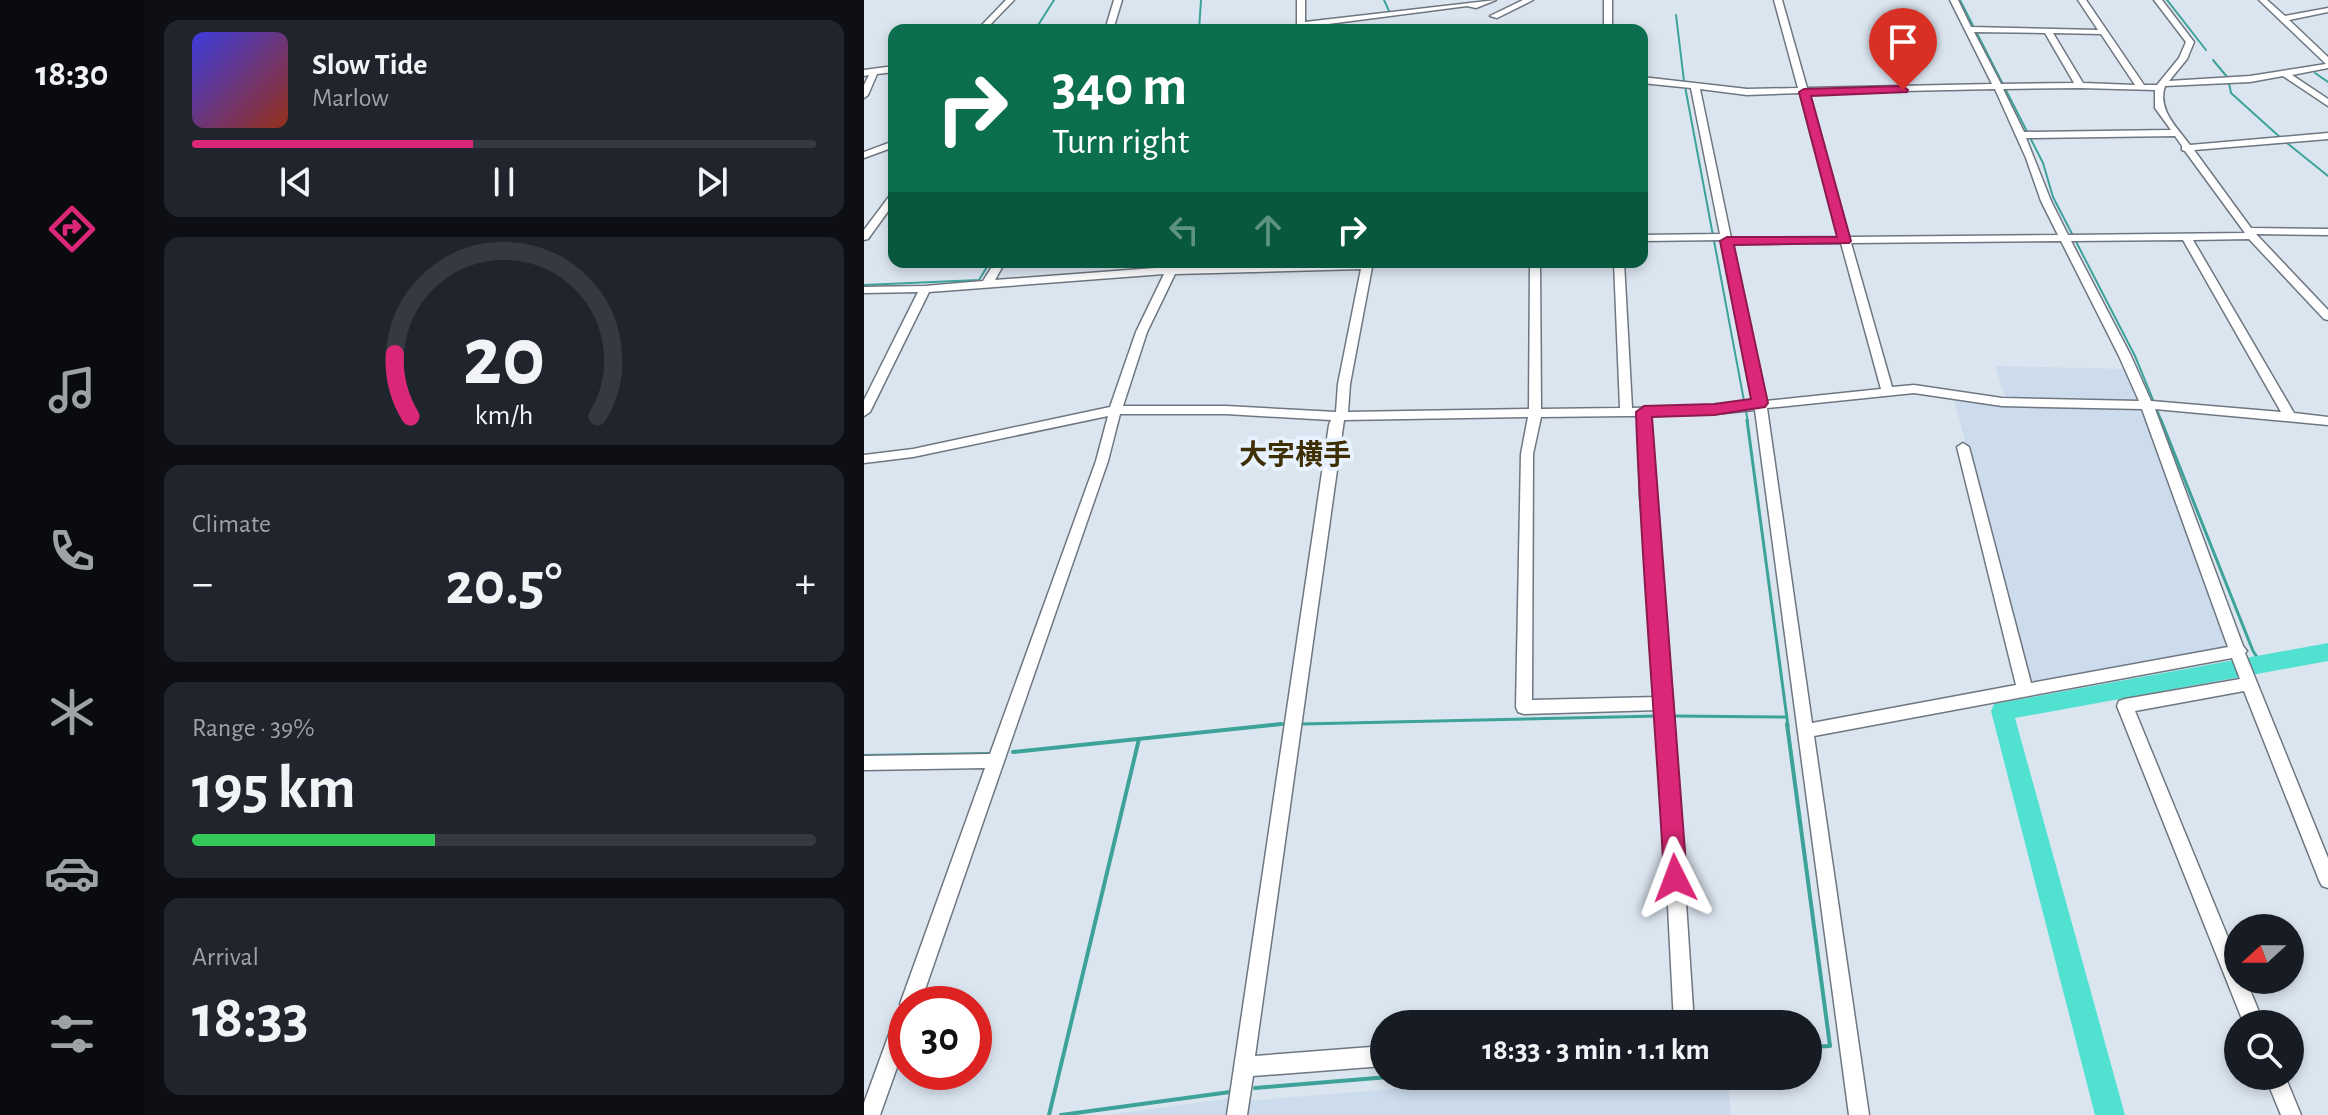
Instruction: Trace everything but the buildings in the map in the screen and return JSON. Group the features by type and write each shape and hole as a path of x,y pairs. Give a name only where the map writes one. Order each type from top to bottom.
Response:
{"street":[{"path":"987,24 1010,0"},
{"path":"1111,24 1118,0"},
{"path":"1301,0 1301,24"},
{"path":"1389,0 1395,14"},
{"path":"1484,11 1492,0"},
{"path":"1484,11 1529,0"},
{"path":"1608,0 1608,24"},
{"path":"1778,0 1887,390"},
{"path":"1954,0 1973,29 2027,135 2046,201 2154,405 2249,684 2328,880"},
{"path":"2082,0 2141,87"},
{"path":"2158,0 2190,42 2188,54 2160,86 2156,98 2159,108 2250,234 2328,317"},
{"path":"1648,81 1804,92 2080,85 2141,87 2285,74 2314,70 2328,64 2263,0"},
{"path":"1323,24 1467,4 1484,11 1498,21 1496,24"},
{"path":"2283,19 2328,10"},
{"path":"1973,29 2103,32"},
{"path":"2048,31 2080,85"},
{"path":"2314,70 2328,79"},
{"path":"864,95 869,72"},
{"path":"2285,74 2328,103"},
{"path":"1693,86 1804,731 1859,1115"},
{"path":"2027,135 2175,133"},
{"path":"2185,148 2326,138"},
{"path":"864,155 888,146"},
{"path":"864,237 888,204"},
{"path":"1648,238 2068,240 2328,232"},
{"path":"2187,238 2290,417"},
{"path":"987,284 996,268"},
{"path":"864,290 925,289 1154,268"},
{"path":"916,986 1102,461 1115,410 1157,297 1174,268"},
{"path":"1237,1115 1335,425 1340,416 1367,268"},
{"path":"1535,268 1535,414 1527,454 1524,707 1665,703"},
{"path":"1619,268 1626,412"},
{"path":"864,412 925,289"},
{"path":"864,459 913,453 1115,410 1226,410 1340,416 1644,412 1750,405 1887,390 1933,390 2002,402 2154,405 2328,421"},
{"path":"1644,412 1647,496 1665,703 1683,1010"},
{"path":"1963,447 2025,690"},
{"path":"1804,731 2239,651"},
{"path":"2248,1010 2125,706 2249,684"},
{"path":"864,763 996,761"},
{"path":"1244,1067 1370,1057"},
{"path":"870,1115 888,1065"},
{"path":"2281,1090 2291,1115"}],"shaded area":[{"path":"1995,366 2128,369 2143,402 2006,399"},
{"path":"1953,395 2144,408 2233,648 2029,686"},
{"path":"1380,1090 1728,1090 1731,1115 1245,1115 1247,1101"},
{"path":"1232,1098 1229,1115 1108,1115"}],"waterway":[{"path":"1039,24 1054,0"},
{"path":"1199,24 1201,0"},
{"path":"1384,0 1390,13"},
{"path":"1960,0 2043,163 2053,197 2135,356 2162,422"},
{"path":"2167,0 2206,50"},
{"path":"1676,15 1684,81 1748,422"},
{"path":"2213,60 2228,78 2231,93 2282,139"},
{"path":"2315,73 2328,82"},
{"path":"2287,143 2328,176"},
{"path":"864,285 979,280 986,268"},
{"path":"1747,420 1788,726"},
{"path":"2161,420 2253,651 2261,663"},
{"path":"2110,1115 2002,711 2328,652"},
{"path":"1302,724 1659,716"},
{"path":"1675,716 1786,717"},
{"path":"1013,752 1281,724"},
{"path":"1262,726 1283,724"},
{"path":"1787,724 1830,1046 1822,1046"},
{"path":"1049,1115 1139,739"},
{"path":"864,756 989,754"},
{"path":"1255,1088 1370,1079"},
{"path":"1061,1115 1230,1092"}],"district":[{"name":"大字横手","path":"1295,454"}],"route":[{"path":"1675,878 1665,703 1647,496 1644,412 1714,410 1760,403 1727,241 1844,241 1804,92 1903,90"}]}
